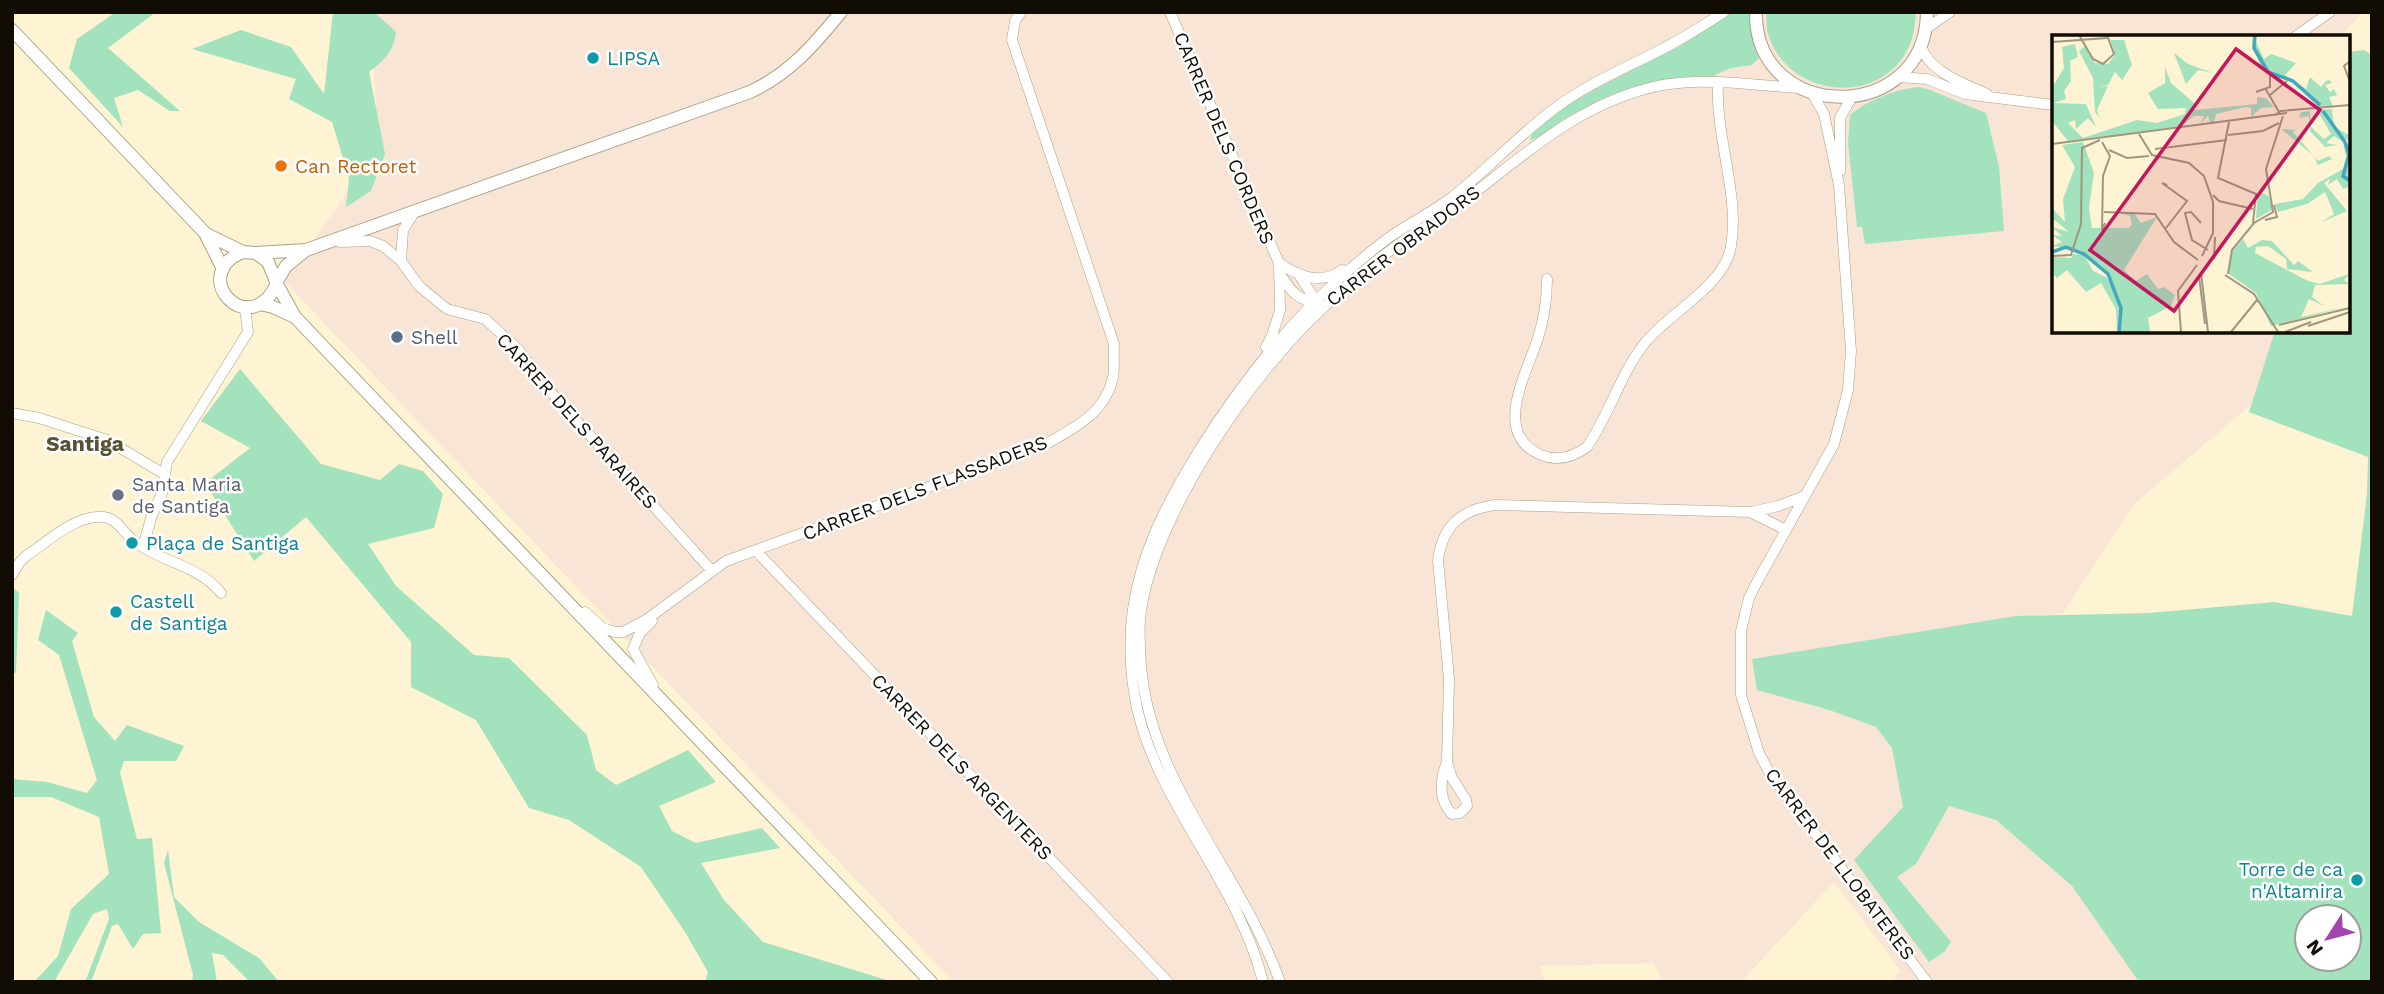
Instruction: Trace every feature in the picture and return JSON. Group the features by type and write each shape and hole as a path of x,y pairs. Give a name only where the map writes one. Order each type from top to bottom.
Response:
{"main road":[{"path":"306,250 249,253 230,259 220,279 222,290 235,305 245,308 260,304 273,292 286,266 306,250 758,88 793,65 841,12"},
{"path":"1756,12 1758,36 1769,60 1778,71 1806,91 1834,98 1851,98 1876,91 1899,77 1914,60 1921,46 1927,28 1927,12"},
{"path":"12,30 206,234 223,269"},
{"path":"206,234 268,262 295,317 931,982"},
{"path":"260,304 295,317"}],"street":[{"name":"CARRER DELS FLASSADERS","path":"555,588 603,628 623,632 646,620 726,561 1046,444 1082,424 1103,402 1113,377 1114,344 1012,40 1014,21 1021,12"},
{"name":"CARRER DELS CORDERS","path":"1170,12 1279,268 1293,292 1305,302 1313,303"},
{"path":"1280,982 1266,946 1165,780 1147,740 1140,714 1135,695 1132,611 1141,569 1158,523 1181,480 1251,372 1313,303 1368,254 1452,203 1556,108 1584,89 1678,40 1724,12"},
{"path":"1927,28 1950,12"},
{"path":"2298,35 2330,12"},
{"path":"1921,46 1923,53 1938,69 2000,100"},
{"path":"1899,77 1927,79 1965,94 2052,104"},
{"name":"CARRER OBRADORS","path":"1224,878 1156,737 1148,712 1144,685 1140,619 1161,538 1207,454 1237,408 1271,363 1322,308 1452,203 1560,127 1598,105 1640,90 1686,80 1806,91"},
{"path":"1547,279 1542,325 1516,399 1516,423 1525,444 1538,454 1549,458 1563,458 1578,454 1587,447 1644,344 1717,276 1730,257 1733,229 1720,131 1718,82"},
{"name":"CARRER DE LLOBATERES","path":"1806,91 1824,114 1839,185"},
{"name":"CARRER DE LLOBATERES","path":"1851,98 1840,118 1839,185 1851,374 1840,429 1749,598 1741,632 1741,695 1754,740 1769,772 1927,982"},
{"path":"401,261 403,230 415,211"},
{"name":"CARRER DELS PARAIRES","path":"321,244 370,241 383,246 401,261 419,286 447,309 485,319 517,348 548,389 712,571"},
{"path":"1313,303 1322,302 1380,254 1393,249"},
{"name":"CARRER DELS CORDERS","path":"1279,268 1312,279 1333,276 1368,254"},
{"name":"CARRER DELS CORDERS","path":"1251,372 1272,336 1280,310 1279,268"},
{"path":"1271,363 1273,353 1309,315 1313,303 1314,298 1298,273"},
{"path":"143,547 162,493 167,462 248,332 245,308"},
{"path":"12,413 39,418 107,440 164,474"},
{"path":"1132,627 1136,620 1146,567 1191,473 1222,422 1223,413"},
{"path":"1447,762 1452,778 1466,800 1467,806 1460,813 1452,814 1442,798 1443,773 1447,762 1449,679 1438,560 1440,546 1458,517 1495,505 1750,512 1805,496"},
{"path":"1750,512 1786,530"},
{"path":"12,575 26,556 74,524 95,517 110,518 119,523 129,536 143,547 202,574 221,593"},
{"name":"CARRER DELS ARGENTERS","path":"757,551 1168,982"},
{"name":"CARRER DELS FLASSADERS","path":"667,705 644,673 633,649 640,633 675,599"},
{"path":"1131,641 1136,649 1137,672 1144,685 1140,694 1143,708 1140,714"},
{"path":"1140,714 1156,737"},
{"path":"1165,760 1161,762 1167,775 1165,780"},
{"path":"1165,780 1186,801"},
{"path":"1224,878 1254,951 1261,980"}],"shaded area":[{"path":"370,12 2362,12 2343,35 2052,35 2052,332 2276,332 2252,404 2134,504 2063,613 1752,659 1803,704 1876,727 1892,748 1903,807 1940,803 1996,820 2072,886 2139,982 1891,982 1901,971 1834,882 1741,982 1663,982 1654,963 1539,966 1545,982 954,982 284,281 379,149"}],"green space":[{"path":"116,12 156,12 108,48 180,111 170,111 138,90 114,98 123,127 69,68 77,39"},
{"path":"333,12 374,12 396,32 387,55 369,72 385,154 371,191 346,207 349,178 332,122 289,99 296,79 192,49 241,30 291,47 324,94"},
{"path":"1732,12 1751,12 1751,30 1759,58 1752,65 1731,68 1713,76 1681,77 1632,87 1599,100 1530,140 1532,134 1562,109 1680,46"},
{"path":"1766,12 1916,12 1910,44 1890,71 1872,82 1852,87 1831,87 1811,81 1792,70 1778,54 1768,34"},
{"path":"2364,50 2372,55 2372,982 2139,982 2072,886 1996,820 1949,806 1916,864 1897,877 1951,942 1944,952 1929,962 1854,860 1903,807 1892,748 1876,727 1829,710 1757,690 1752,659 2016,616 2149,613 2274,602 2352,616 2367,494 2368,457 2249,412 2275,332 2349,332 2349,52"},
{"path":"1919,87 1986,113 1999,167 2004,231 1865,244 1862,227 1857,227 1848,143 1850,115 1883,96"},
{"path":"240,369 321,464 380,480 399,464 423,471 443,494 434,528 368,544 396,586 474,655 509,658 587,735 596,770 616,785 688,750 716,782 659,806 672,831 696,843 762,828 780,848 701,863 724,900 763,942 893,982 705,982 708,972 685,932 641,867 569,820 529,808 476,720 411,687 411,642 306,517 254,561 205,483 250,448 201,421"},
{"path":"12,587 19,593 16,672 12,676"},
{"path":"46,610 78,633 72,641 94,717 115,741 127,725 184,746 176,761 124,761 120,773 137,839 152,838 161,933 143,934 133,949 118,924 112,926 91,982 85,982 109,919 107,909 93,914 54,982 34,982 58,956 71,909 109,874 99,817 51,797 12,797 12,779 47,782 87,793 97,780 59,655 38,640"},
{"path":"168,850 174,897 199,922 259,958 279,982 250,982 223,955 212,953 217,982 192,982 193,975 164,863"}],"place":[{"name":"LIPSA","path":"593,58"},
{"name":"Can Rectoret","path":"281,166"},
{"name":"Shell","path":"397,337"},
{"name":"Santa Maria de Santiga","path":"118,495"},
{"name":"Plaça de Santiga","path":"132,543"},
{"name":"Castell de Santiga","path":"116,612"},
{"name":"Torre de ca n'Altamira","path":"2357,880"}],"district":[{"name":"Santiga","path":"85,443"}]}
